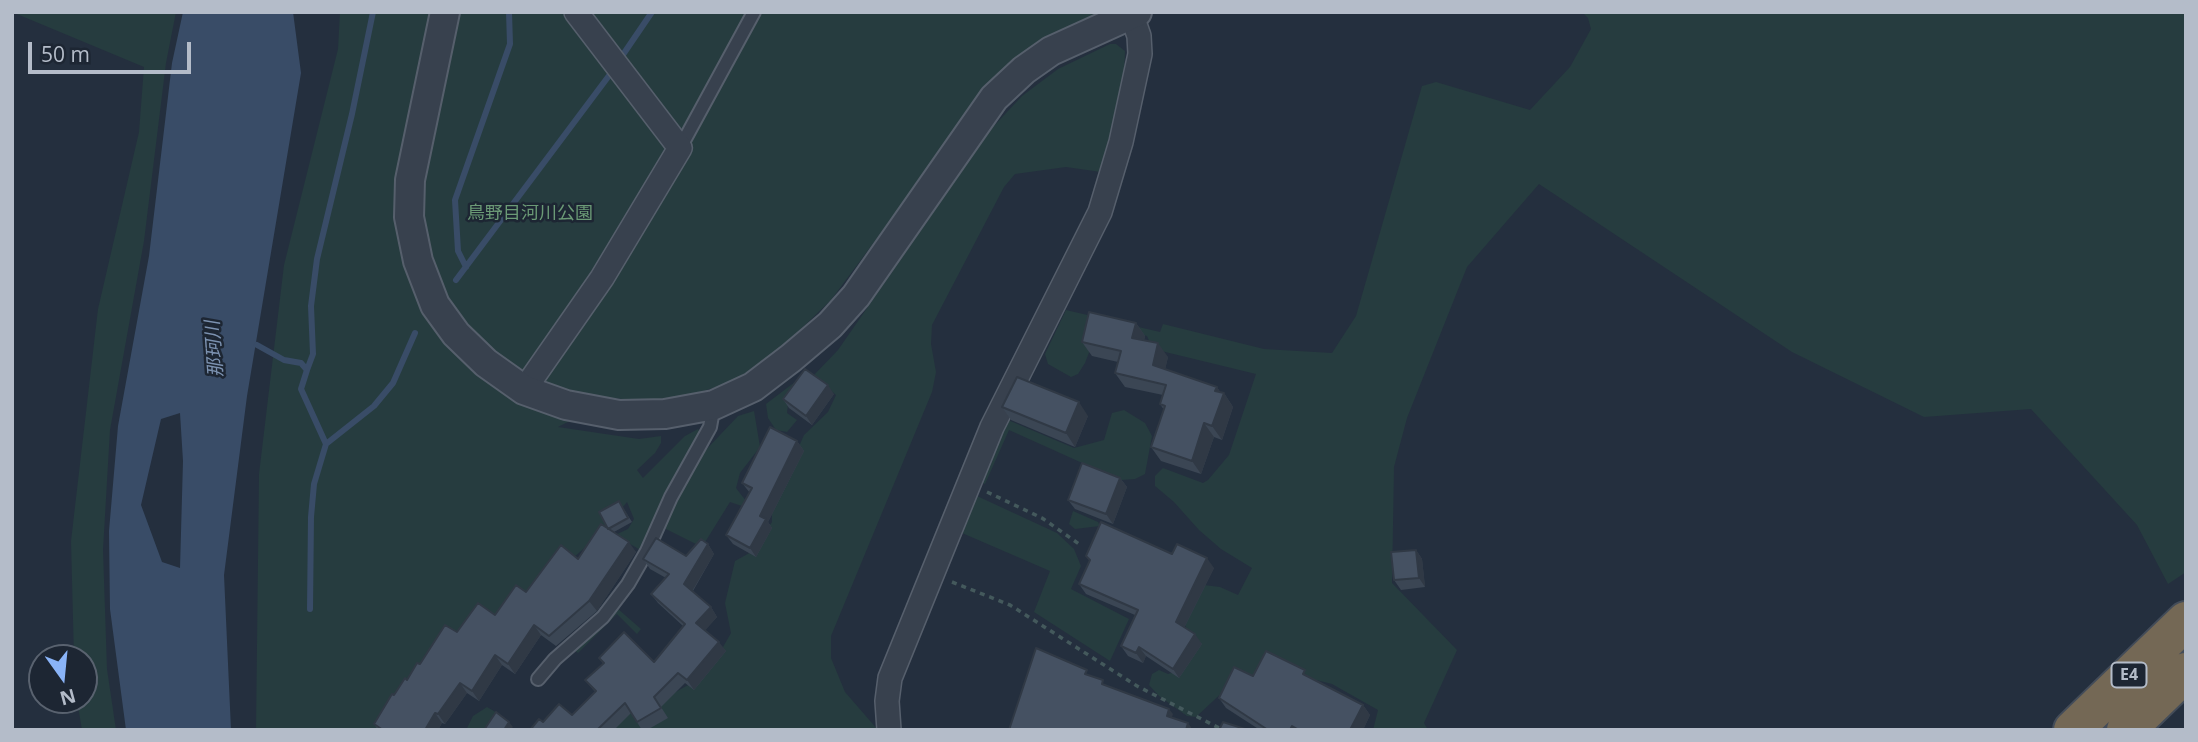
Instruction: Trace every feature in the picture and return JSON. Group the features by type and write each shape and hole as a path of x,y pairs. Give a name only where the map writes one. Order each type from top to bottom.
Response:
{"highway":[{"name":"E4","path":"2073,730 2186,621"},
{"name":"E4","path":"2126,730 2186,672"}],"street":[{"path":"445,12 410,180 409,217 418,261 435,306 456,334 486,363 524,390 566,405 619,415 665,414 714,405 753,387 838,315 856,296 994,97 1024,70 1051,51 1135,14 1140,54 1121,142 1100,212 992,427 890,678 887,701 889,730"},
{"path":"524,390 602,278 680,148 576,12"}],"lane":[{"path":"680,148 754,12"},
{"path":"538,679 555,659 603,617 628,584 647,551 671,497 710,427 714,405"}],"path":[{"path":"969,484 1042,518 1079,544"},
{"path":"933,574 1010,605 1137,686 1223,730"}],"green space":[{"path":"12,12 176,12 166,63 144,241 110,430 103,550 107,669 116,730 82,730 79,714 98,714 98,644 74,644 71,541 98,309 139,132 144,67"},
{"name":"鳥野目河川公園","path":"340,12 1117,12 988,89 831,300 779,350 731,383 678,398 636,401 615,398 558,427 639,439 661,436 661,443 655,453 637,470 643,478 685,436 698,429 700,432 678,470 642,551 615,535 628,529 634,519 627,502 603,532 536,590 395,730 256,730 259,474 284,265 338,49"},
{"path":"1582,12 2186,12 2186,572 2168,584 2137,525 2031,409 1924,417 1792,352 1539,184 1467,267 1407,418 1394,467 1392,583 1457,650 1424,723 1428,730 1373,730 1378,710 1332,684 1312,679 1262,682 1244,672 1196,717 1187,716 1159,696 1149,685 1152,674 1159,670 1168,674 1184,669 1189,635 1183,620 1204,585 1220,587 1238,595 1252,568 1221,549 1199,530 1174,502 1155,486 1155,476 1163,468 1203,483 1208,480 1229,455 1256,374 1153,349 1147,336 1100,324 1085,363 1078,374 1071,377 1048,364 1045,354 1066,310 1160,332 1163,324 1264,349 1332,353 1356,316 1422,86 1436,82 1530,110 1570,67 1591,29 1588,18"},
{"path":"1110,44 1116,44 1125,51 1124,76 1101,172 1066,167 1015,174 1004,187 932,325 931,344 936,372 932,392 831,636 831,658 845,692 878,730 608,730 626,711 649,707 697,680 719,654 731,633 725,603 735,561 753,551 772,522 772,508 804,435 828,412 836,395 814,375 838,350 992,128 1022,96 1058,69"},
{"path":"804,375 788,404 787,413 797,420 787,432 776,430 768,418 766,404"},
{"path":"1124,410 1145,423 1152,436 1145,474 1135,479 1120,480 1009,430 985,484 982,483 1008,420 1074,448 1104,440 1112,413"},
{"path":"754,411 760,447 740,473 736,488 746,501 745,507 730,502 702,547 664,528 680,491 702,454 738,416"},
{"path":"977,496 1057,533 1074,549 1081,566 1071,589 1129,619 1110,661 1034,612 1050,571 962,533"},
{"path":"1073,511 1098,522 1100,526 1075,529 1069,524"},
{"path":"617,608 641,629 637,634 617,614 578,653 574,650 606,623"},
{"path":"487,707 499,714 487,730 466,730 473,716"}],"water":[{"name":"那珂川","path":"183,12 293,12 301,73 247,396 224,575 231,730 126,730 110,609 109,531 118,426 149,256 172,63","holes":["180,413 183,461 180,568 162,562 141,505 161,419"]}],"building":[{"path":"1089,312 1136,323 1132,338 1158,343 1153,365 1217,387 1215,391 1224,393 1212,426 1204,423 1192,461 1151,447 1165,406 1160,404 1166,385 1115,373 1121,351 1082,342"},
{"path":"805,369 828,385 806,416 783,399"},
{"path":"1017,377 1079,402 1066,433 1002,407"},
{"path":"770,427 797,441 760,516 766,519 750,548 726,535 752,488 742,483"},
{"path":"1082,463 1120,478 1106,514 1068,500"},
{"path":"619,501 628,518 608,529 599,512"},
{"path":"1101,522 1172,554 1177,544 1207,558 1176,622 1195,634 1173,669 1139,647 1136,653 1121,646 1138,610 1079,584 1090,560 1086,556"},
{"path":"601,524 629,542 589,601 549,636 534,625 508,664 495,655 472,691 460,683 438,714 435,713 425,730 383,730 374,724 392,694 394,695 405,678 407,680 417,663 420,664 445,625 457,632 478,603 495,615 516,585 526,592 561,545 578,559"},
{"path":"656,538 686,556 701,539 708,544 684,584 711,607 696,623 719,642 687,680 678,673 654,697 661,708 637,722 625,703 597,730 530,730 539,719 543,722 559,704 572,715 596,691 585,680 604,663 599,658 624,632 654,662 685,624 651,594 669,574 643,559"},
{"path":"1416,550 1419,578 1394,580 1391,552"},
{"path":"1036,648 1087,670 1085,674 1103,680 1102,684 1169,709 1167,716 1188,723 1186,730 1009,730"},
{"path":"1266,651 1305,670 1303,674 1363,705 1350,730 1299,730 1292,726 1290,730 1268,730 1219,698 1234,667 1253,676"},
{"path":"496,712 509,722 504,730 484,730"},
{"path":"1223,722 1248,730 1219,730"}],"waterway":[{"path":"307,370 313,354 311,306 317,259 373,12"},
{"path":"466,267 458,251 455,200 510,44 509,12"},
{"path":"620,59 652,12"},
{"path":"456,280 614,69"},
{"path":"326,444 374,406 393,383 415,333"},
{"path":"257,345 284,360 301,363 307,370 301,389 326,444 314,484 310,609"}]}
